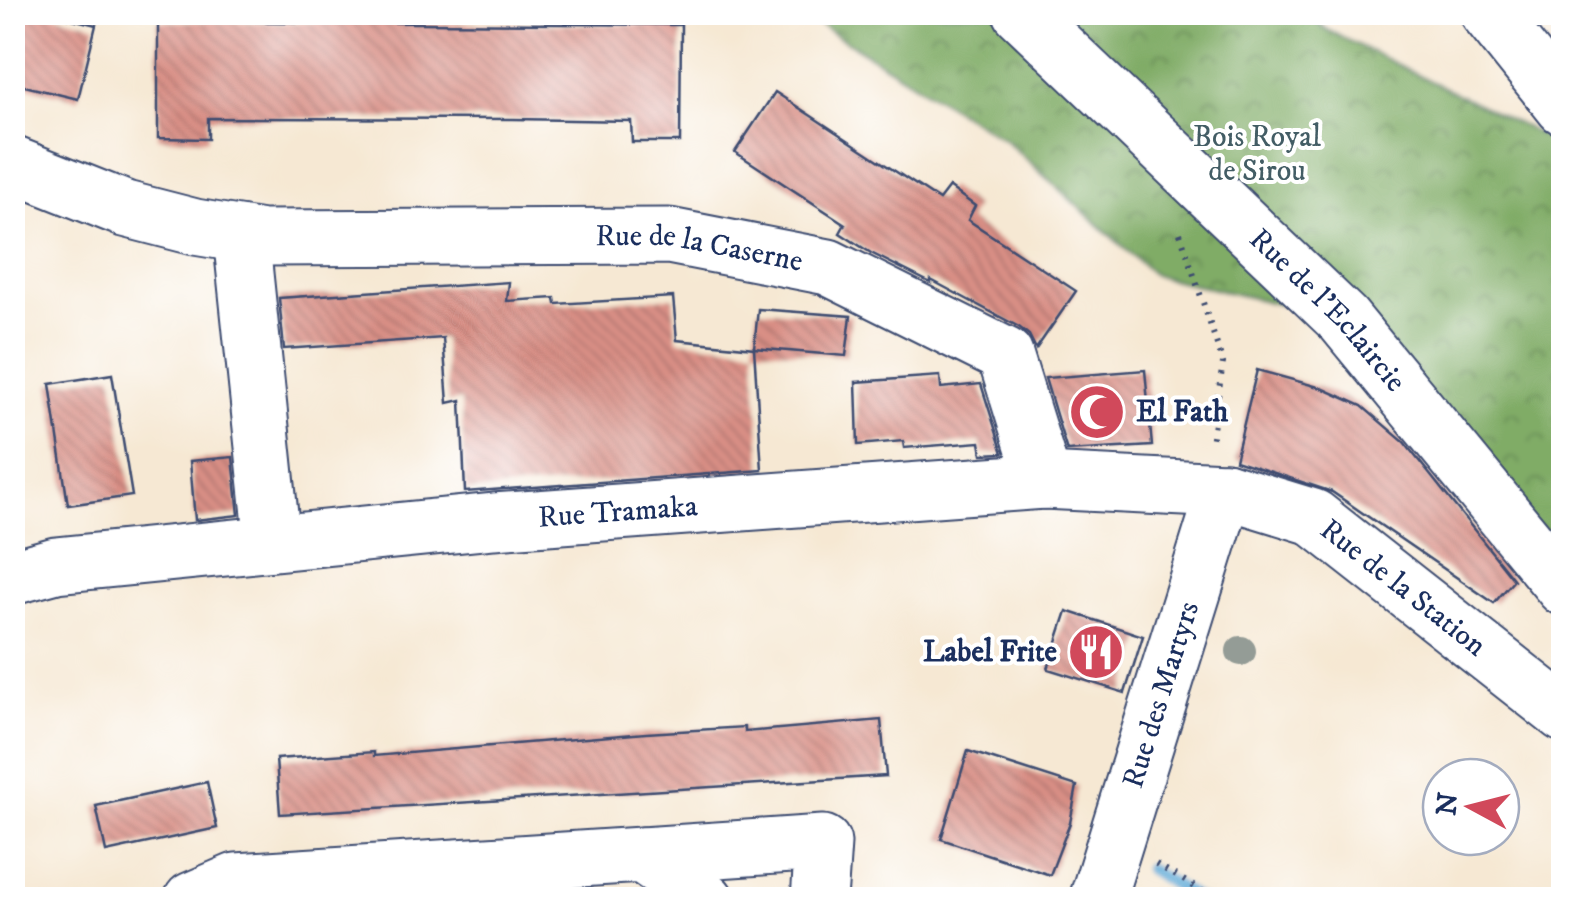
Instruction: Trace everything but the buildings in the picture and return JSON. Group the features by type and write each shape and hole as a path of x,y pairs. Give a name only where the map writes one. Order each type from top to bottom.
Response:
{"street":[{"name":"Rue de l'Eclaircie","path":"1020,12 1343,319 1564,588"},
{"path":"1488,12 1564,107"},
{"name":"Rue de la Caserne","path":"12,164 124,209 195,228 262,238 669,236 828,267 1005,355 1044,481"},
{"path":"242,235 272,543"},
{"name":"Rue Tramaka","path":"12,577 56,564 494,520 1044,481 1214,490"},
{"name":"Rue de la Station","path":"1214,490 1313,517 1564,714"},
{"name":"Rue des Martyrs","path":"1097,900 1214,490"},
{"path":"192,900 236,881 278,889 642,855 823,843 819,900"},
{"path":"642,855 706,900"}],"path":[{"path":"1176,221 1223,363 1214,490"},
{"path":"1116,840 1217,900"}],"green space":[{"name":"Bois Royal de Sirou","path":"801,13 1307,13 1325,29 1563,146 1563,588 1343,319 1154,275 1005,140"}],"waterway":[{"path":"1149,869 1199,900"}],"place":[{"name":"El Fath","path":"1097,412"},
{"name":"Label Frite","path":"1096,652"}]}
